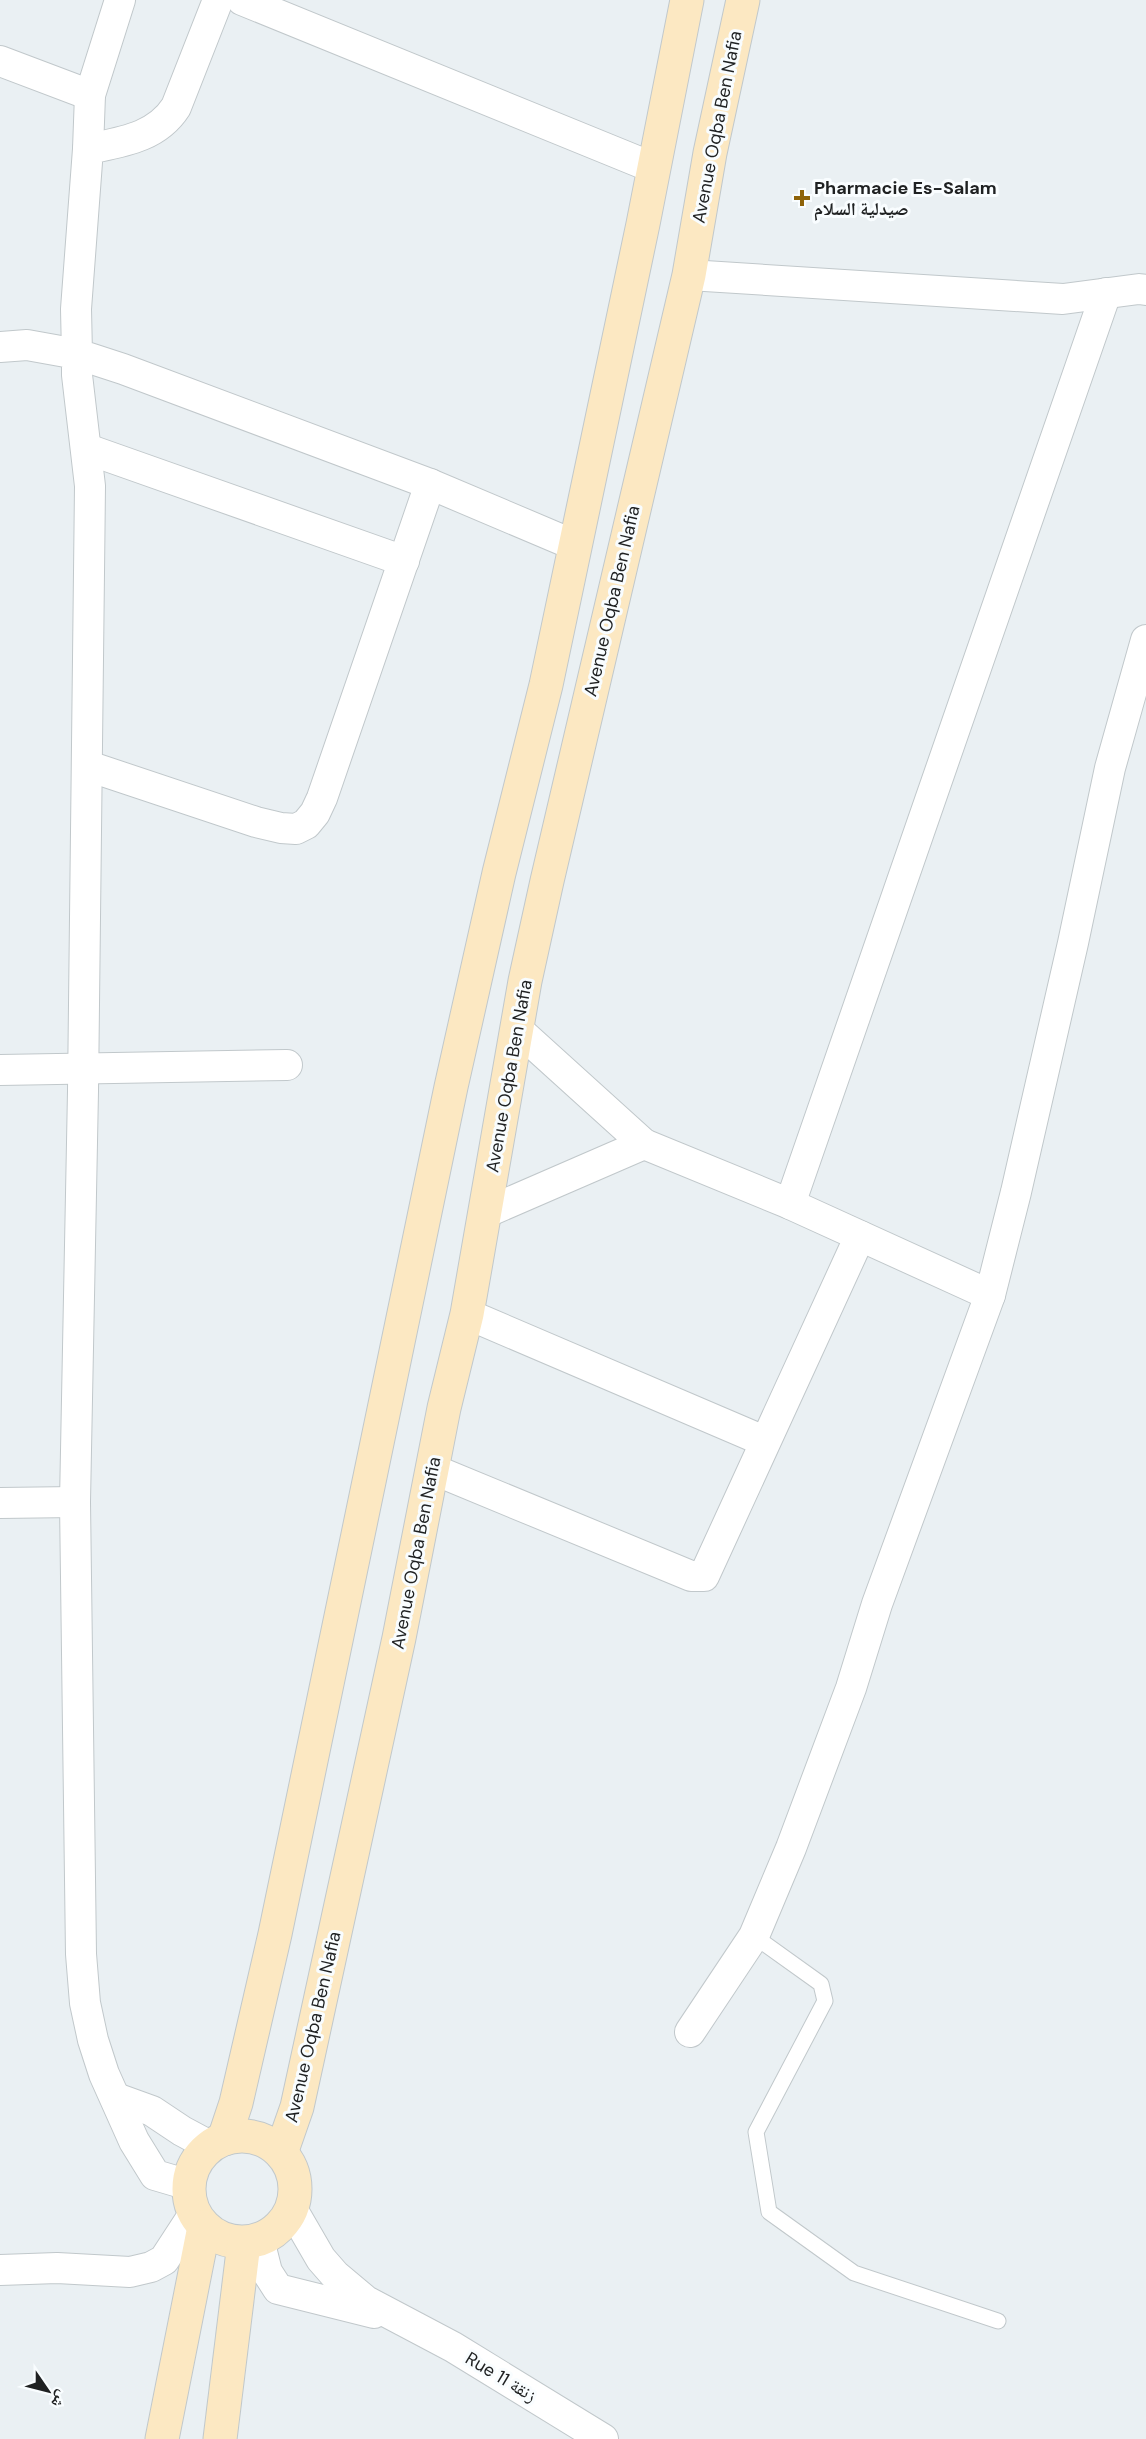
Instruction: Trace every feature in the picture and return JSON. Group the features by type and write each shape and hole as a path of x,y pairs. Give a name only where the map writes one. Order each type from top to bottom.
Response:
{"street":[{"path":"116,2098 152,2110 182,2131 217,2142 239,2136 254,2137 269,2143 290,2165 295,2180 292,2209 284,2222 273,2233 252,2241 230,2242 216,2236 196,2209 155,2175 134,2141 104,2074 93,2040 85,2003 81,1954 75,1502 88,766 90,486 77,375 76,309 90,95 120,0"},
{"path":"88,149 135,139 169,119 176,107 218,0"},
{"path":"242,0 654,168"},
{"path":"162,2439 196,2209 192,2170 200,2157 217,2142 236,2103 268,1969 453,1075 499,873 546,685 687,0"},
{"name":"Avenue Oqba Ben Nafia","path":"281,2153 297,2107 399,1638 444,1408 467,1314 517,1029 546,881 689,275 710,153 743,0"},
{"path":"0,60 90,95"},
{"path":"689,275 1063,298 1146,290"},
{"path":"790,1204 1106,293"},
{"path":"0,347 27,345 77,354 123,369 430,484 574,544"},
{"path":"87,449 404,561"},
{"path":"88,766 256,822 296,829 306,824 315,813 322,798 430,484"},
{"path":"690,2031 754,1936 791,1848 828,1752 877,1604 990,1295 1073,943 1110,768 1146,640"},
{"path":"517,1029 644,1144 790,1204 990,1295"},
{"path":"0,1070 287,1065"},
{"path":"485,1213 644,1144"},
{"path":"432,1469 691,1576 704,1576 860,1236"},
{"path":"467,1314 764,1442"},
{"path":"0,1503 75,1502"},
{"path":"0,2270 57,2268 130,2272 151,2267 164,2260 196,2209"},
{"name":"Rue 11 زنقة","path":"292,2209 321,2259 335,2275 366,2301 453,2347 603,2439"},
{"path":"220,2439 252,2241"},
{"name":"Rue 11 زنقة","path":"252,2241 278,2289 354,2309 398,2317"}],"lane":[{"path":"754,1936 821,1984 825,2001 756,2132 763,2188 769,2212 854,2273 998,2321"}],"place":[{"name":"Pharmacie Es-Salam صيدلية السلام","path":"802,198"}]}
